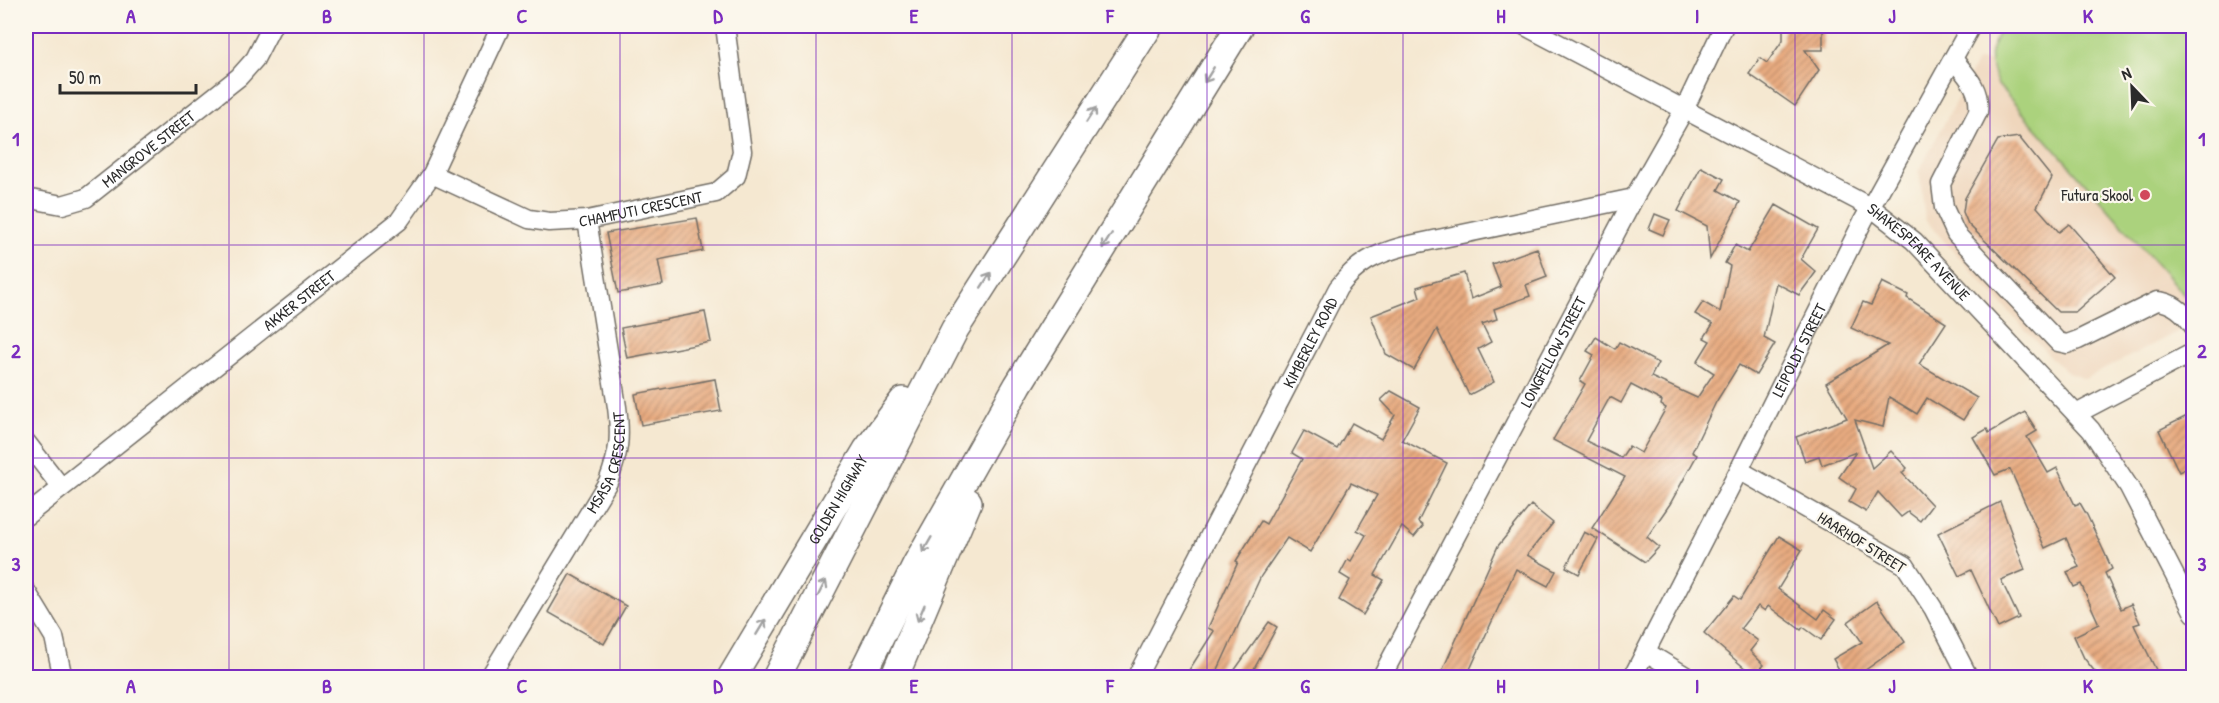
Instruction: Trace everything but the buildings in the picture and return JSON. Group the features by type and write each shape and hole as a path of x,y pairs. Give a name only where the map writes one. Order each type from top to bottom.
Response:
{"highway":[{"path":"776,678 955,329 1149,26"},
{"path":"860,678 916,564 1018,385 1240,26"},
{"name":"GOLDEN HIGHWAY","path":"731,678 867,450 955,329"},
{"path":"894,678 1018,385"}],"street":[{"name":"MANGROVE STREET","path":"26,198 62,206 86,198 239,77 255,59 272,26"},
{"name":"AKKER STREET","path":"26,516 399,221 432,174 501,26"},
{"name":"CHAMFUTI CRESCENT","path":"432,174 529,219 549,222 587,220 706,197 724,188 736,176 741,162 742,142 725,26"},
{"name":"SHAKESPEARE AVENUE","path":"1525,26 1872,208 1914,241 2076,414 2112,458 2193,612"},
{"name":"LONGFELLOW STREET","path":"1381,678 1634,198 1684,111 1724,26"},
{"name":"LEIPOLDT STREET","path":"1632,678 1872,208 1971,26"},
{"path":"1953,59 1971,81 1980,100 1977,112 1941,184 1944,208 1956,234 2058,342 2067,344 2078,340 2157,301 2176,307 2187,316 2193,327"},
{"name":"KIMBERLEY ROAD","path":"1136,678 1338,288 1351,271 1373,257 1405,246 1634,198"},
{"name":"MSASA CRESCENT","path":"489,678 608,482 618,456 621,436 587,220"},
{"path":"2076,414 2193,352"},
{"path":"26,442 61,488"},
{"name":"HAARHOF STREET","path":"1739,470 1905,565 1933,608 1969,678"},
{"path":"26,591 54,637 63,678"},
{"path":"1646,652 1689,678"}],"shaded area":[{"path":"2002,26 2193,26 2193,324 2085,379 2071,374 2056,363 1925,220 1919,171 1977,61 1990,61 1989,50"}],"green space":[{"name":"Futura Skool","path":"2002,26 2193,26 2193,305 1998,85 1992,68 1991,55 1994,42"}],"place":[{"name":"Futura Skool","path":"2145,195"}]}
